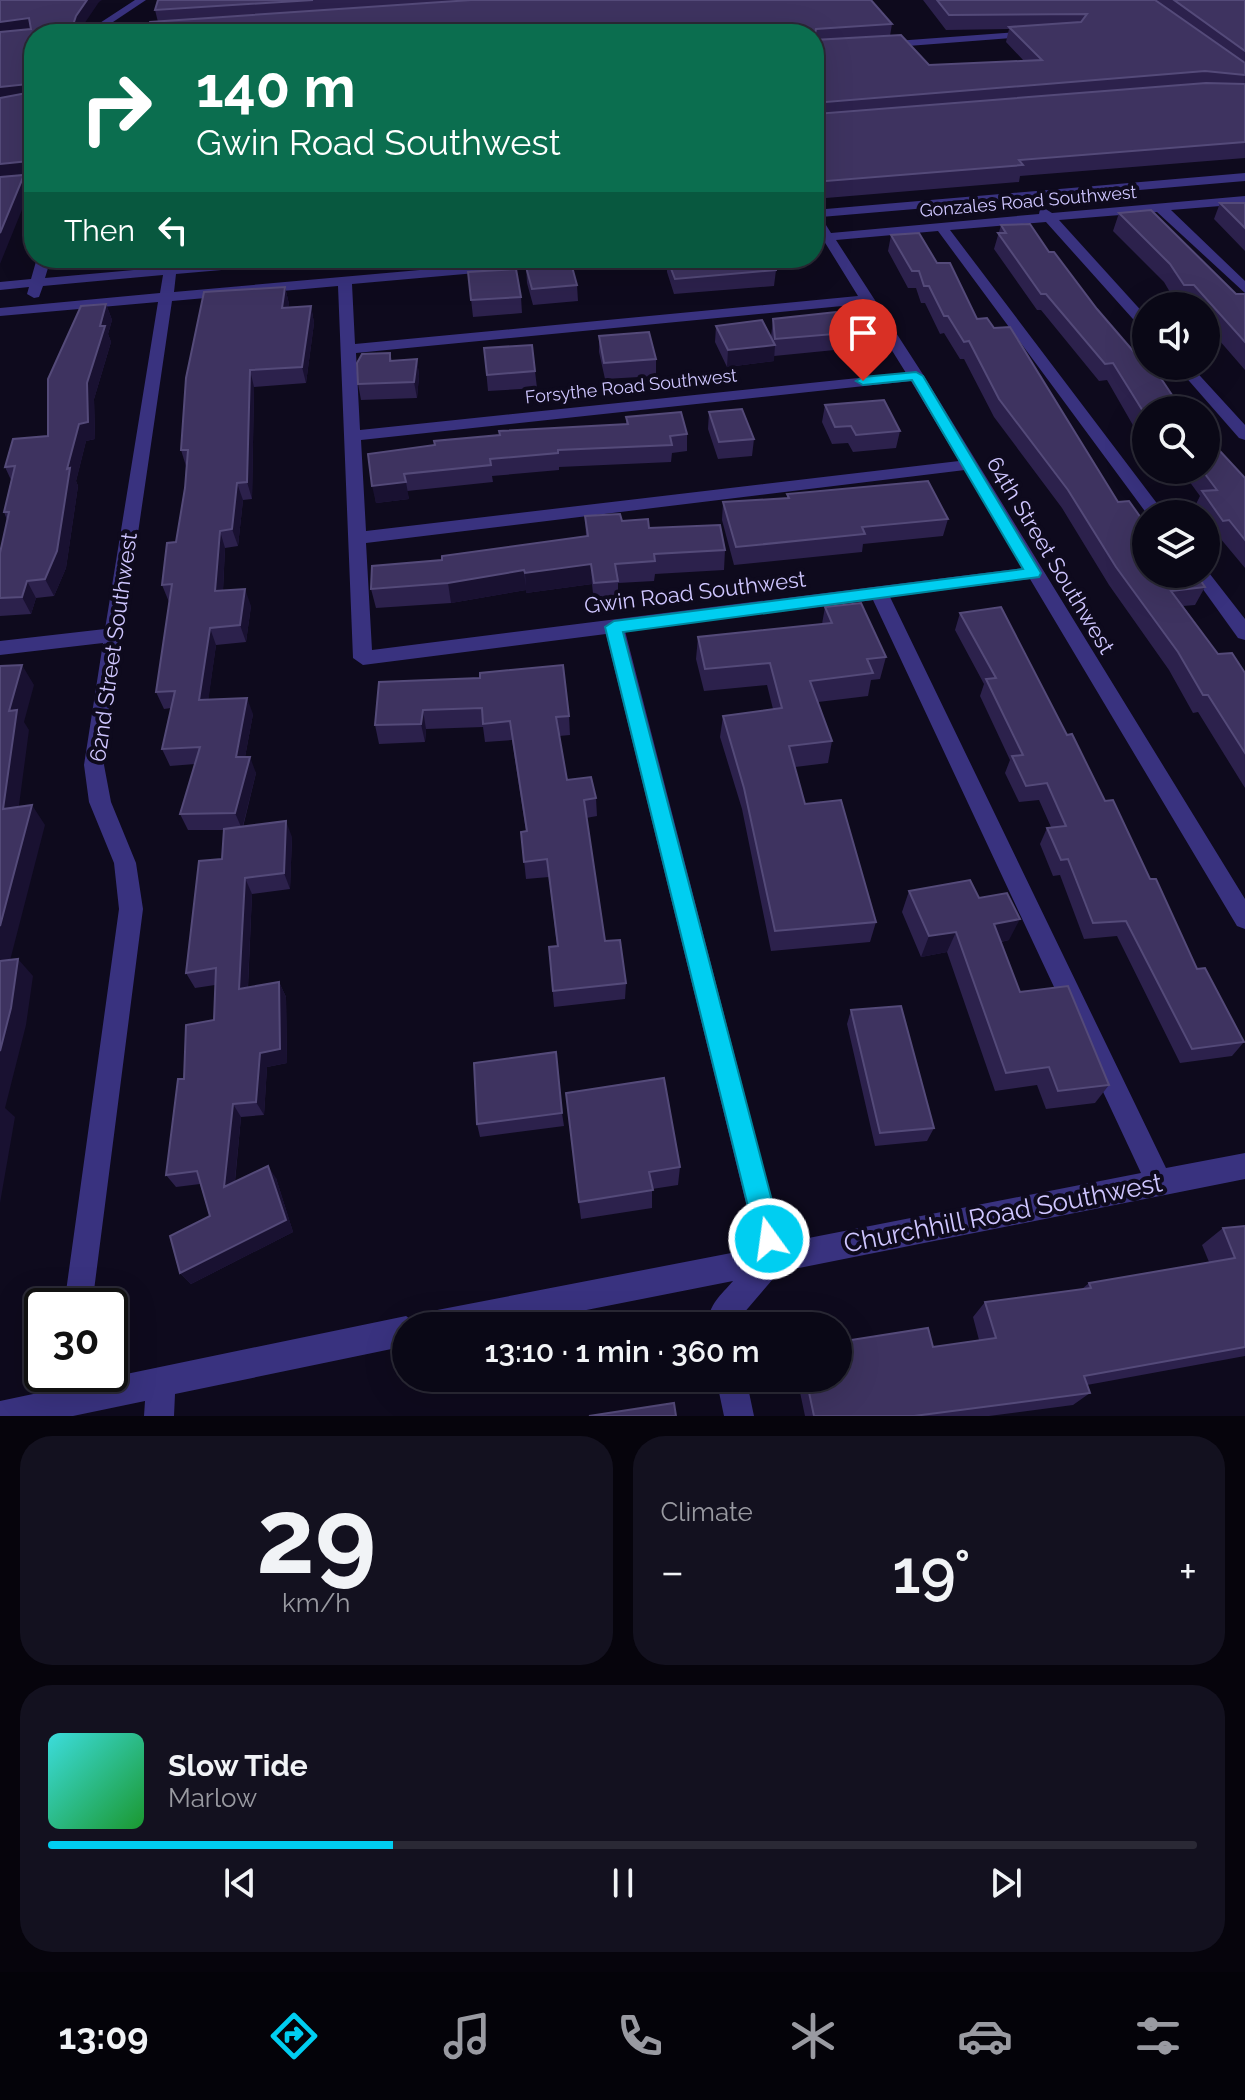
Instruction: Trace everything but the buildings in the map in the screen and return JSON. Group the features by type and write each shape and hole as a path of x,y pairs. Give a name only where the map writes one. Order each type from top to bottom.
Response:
{"street":[{"path":"104,24 141,0"},
{"path":"875,45 1046,33"},
{"name":"Gonzales Road Southwest","path":"824,214 1243,179"},
{"path":"0,186 24,184"},
{"path":"1030,197 1132,309"},
{"name":"Gonzales Road Southwest","path":"824,238 1245,200"},
{"path":"1161,208 1245,289"},
{"path":"941,227 1146,500"},
{"name":"64th Street Southwest","path":"824,242 868,299 916,376 1245,919"},
{"path":"29,309 41,268"},
{"path":"0,286 203,268"},
{"path":"0,312 472,268"},
{"name":"62nd Street Southwest","path":"80,1288 131,909 125,863 100,802 94,765 170,271"},
{"path":"345,281 350,436 358,538 968,465"},
{"path":"348,349 868,299"},
{"name":"Forsythe Road Southwest","path":"350,436 916,376"},
{"path":"1196,380 1245,435"},
{"name":"Gwin Road Southwest","path":"358,538 363,658 1033,573"},
{"path":"1211,588 1245,633"},
{"path":"879,593 1160,1184"},
{"path":"614,627 773,1257 725,1312"},
{"path":"0,648 114,635"},
{"name":"Churchhill Road Southwest","path":"501,1312 1245,1166"},
{"path":"128,1383 161,1381 392,1334"},
{"path":"159,1416 161,1381"},
{"path":"0,1416 57,1392"},
{"path":"734,1392 739,1416"}],"route":[{"path":"769,1239 614,627 1033,573 916,376 863,381"}]}
